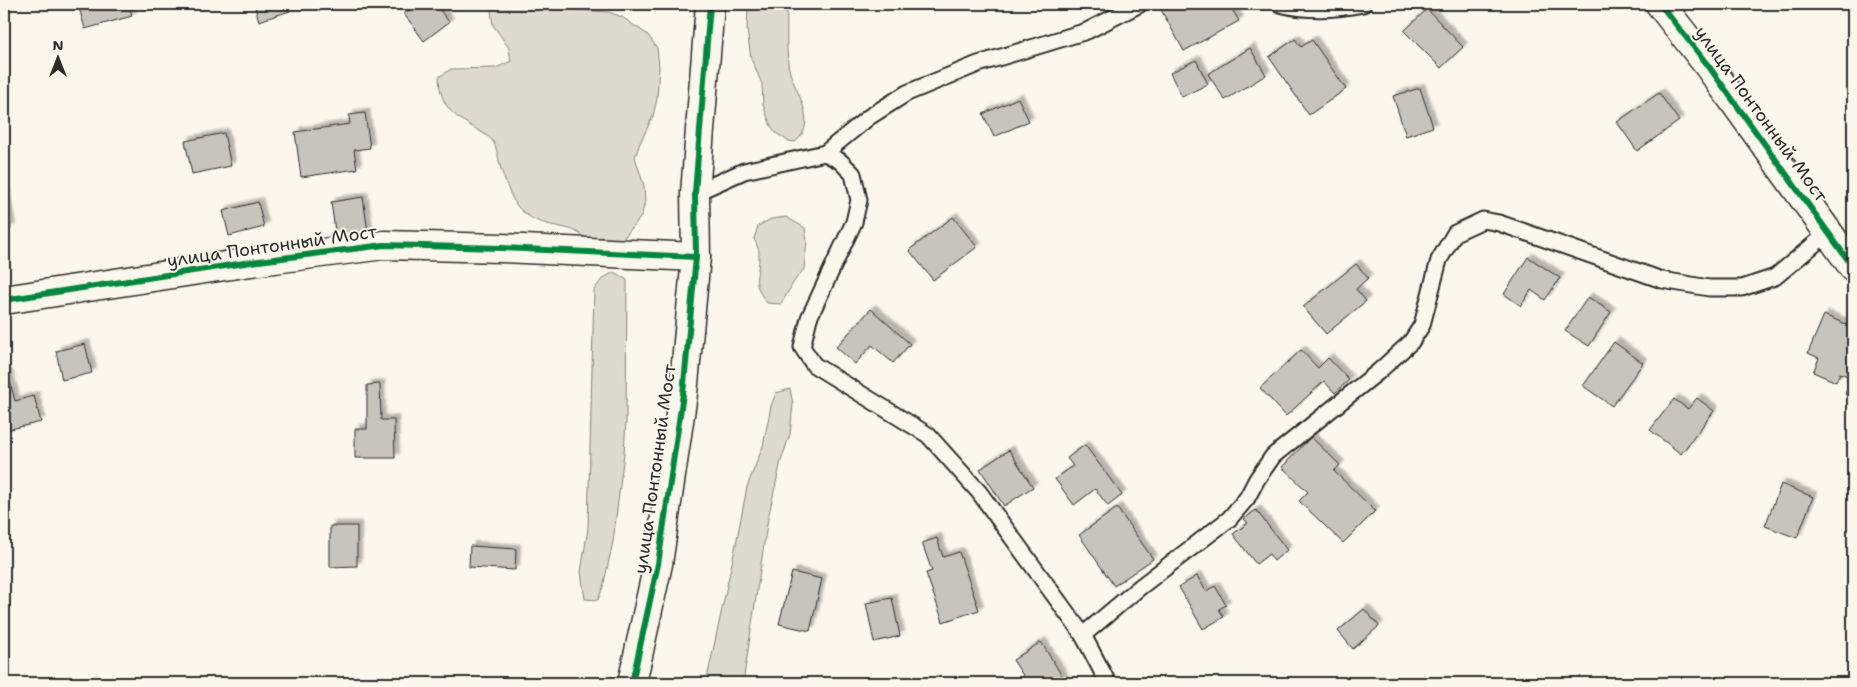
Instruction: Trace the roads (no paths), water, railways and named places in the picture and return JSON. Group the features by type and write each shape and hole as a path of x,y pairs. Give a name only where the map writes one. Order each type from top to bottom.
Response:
{"street":[{"name":"улица Понтонный Мост","path":"632,683 658,564 683,394 696,257 695,193 710,4"},
{"name":"улица Понтонный Мост","path":"1660,4 1708,64 1853,267"},
{"name":"улица Понтонный Мост","path":"4,300 251,262 384,245 502,248 696,257"}],"lane":[{"path":"695,193 744,171 825,153 869,117 906,93 978,64 1087,31 1140,4"},
{"path":"1280,4 1297,8 1328,9 1363,4"},
{"path":"825,153 840,162 853,174 859,200 854,222 809,318 802,348 814,365 928,435 979,492 1083,635 1108,683"},
{"path":"1083,635 1140,587 1229,519 1247,498 1257,479 1274,456 1378,372 1411,342 1422,325 1440,260 1455,233 1483,220 1500,224 1662,280 1709,288 1742,288 1775,277 1829,232"}]}
